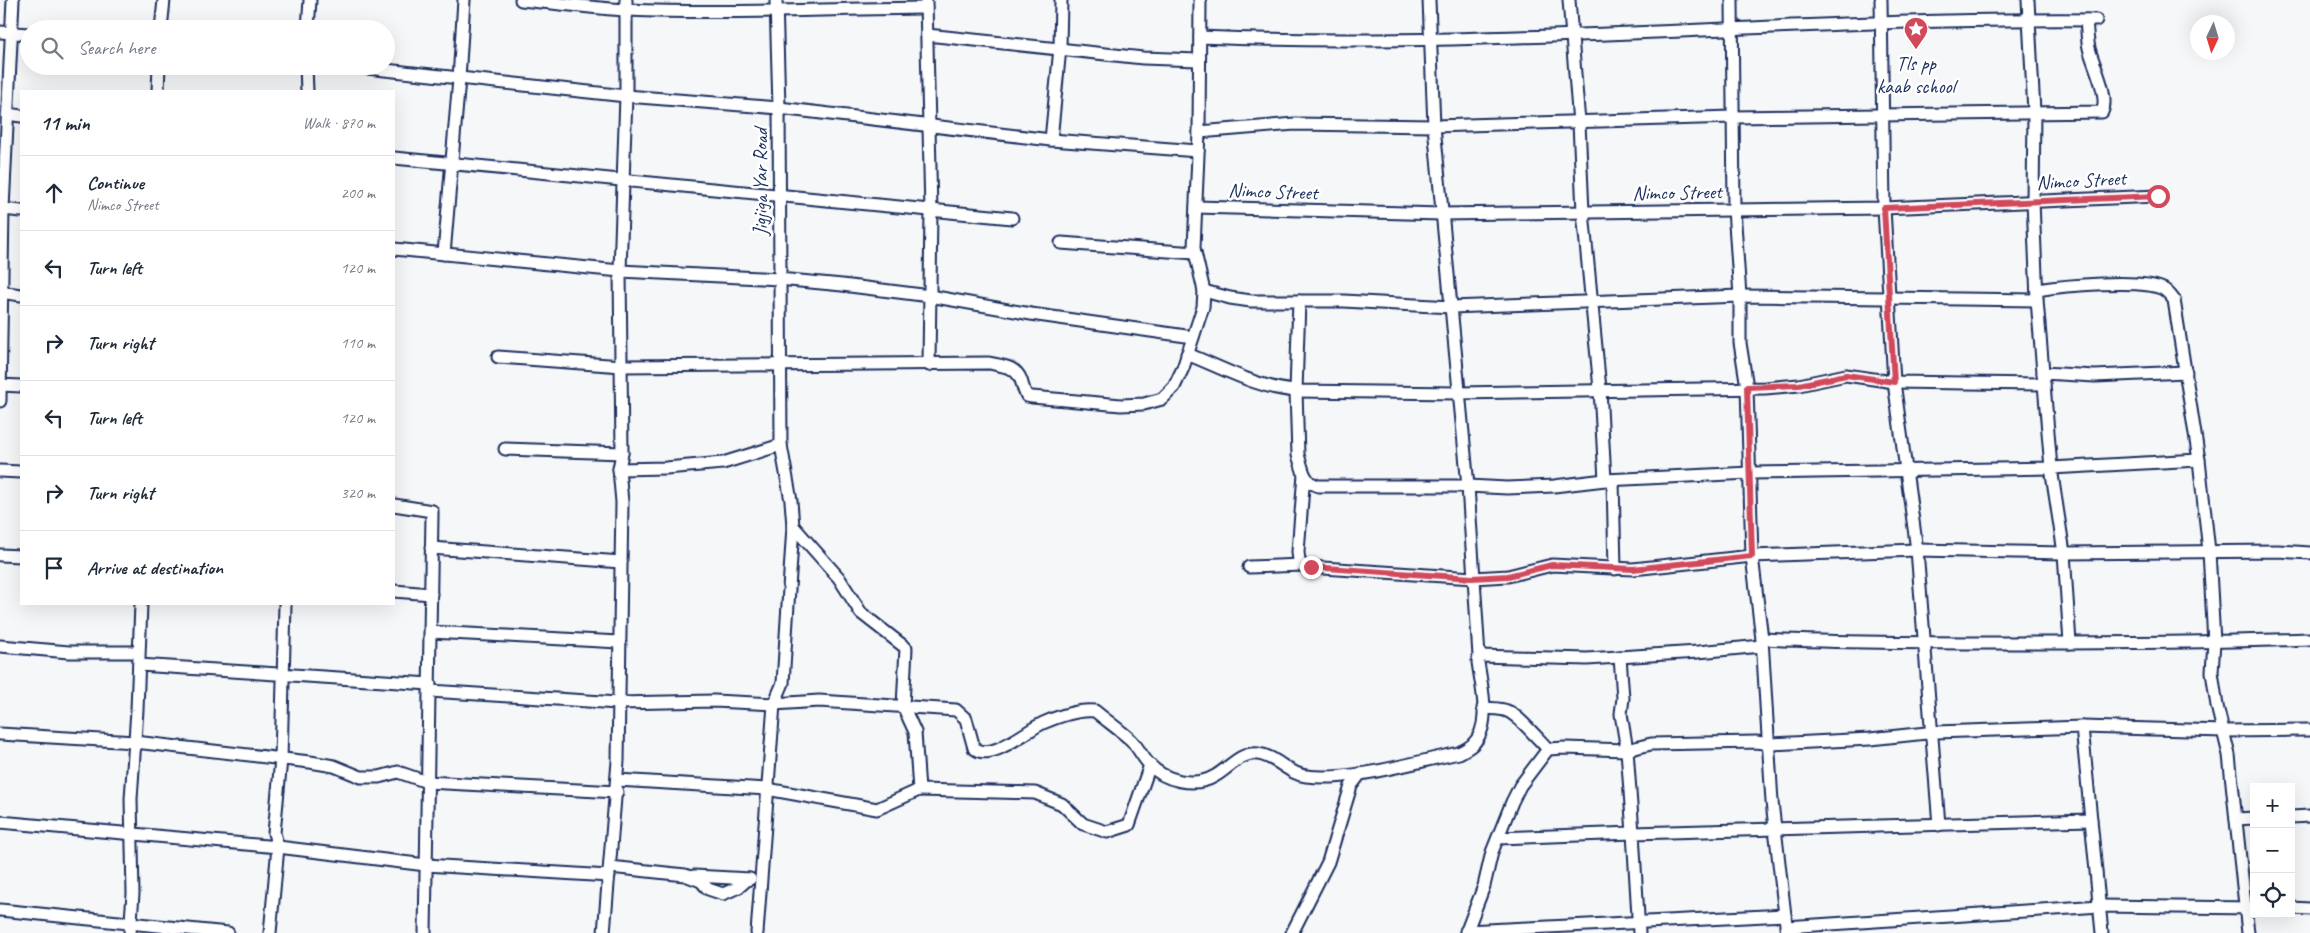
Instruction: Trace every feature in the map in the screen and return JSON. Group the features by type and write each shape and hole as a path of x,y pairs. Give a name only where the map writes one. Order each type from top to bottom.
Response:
{"street":[{"path":"0,401 3,209 8,114 6,32 13,0"},
{"path":"162,20 164,0"},
{"path":"309,20 310,0"},
{"path":"444,254 464,0"},
{"path":"521,0 737,12 776,5 926,4 931,212 929,365"},
{"path":"1052,140 1060,48 1061,0"},
{"path":"498,357 622,366 929,365 989,363 1011,368 1016,372 1027,396 1121,405 1144,404 1162,399 1174,387 1188,354 1203,307 1204,291 1195,253 1199,132 1198,60 1200,0"},
{"path":"139,665 618,703 714,701 774,704 819,701 956,710 966,719 974,748 977,752 986,753 1003,747 1042,724 1078,712 1095,711 1132,741 1150,765 1161,775 1190,783 1201,782 1215,776 1245,756 1256,753 1269,757 1303,776 1324,777 1360,774 1459,753 1473,744 1481,733 1483,708 1472,578 1468,486 1434,126 1429,0"},
{"path":"1569,0 1582,212 1609,480 1614,569"},
{"path":"1732,0 1734,209 1740,296 1740,343 1747,387 1752,556 1762,642 1775,830 1786,925"},
{"path":"1881,0 1884,208 1888,298 1894,382 1917,550 1939,825"},
{"path":"2028,0 2034,112 2033,201 2037,295 2051,468 2064,553 2070,643"},
{"path":"604,933 617,792 622,502 619,469 622,453 620,271 626,96 626,5"},
{"name":"Jigjiga Yar Road","path":"757,933 754,879 767,789 774,704 783,683 792,526 791,501 781,445 778,197 779,108 776,5"},
{"path":"1199,132 1295,124 1434,126 1733,117 2102,112 2105,106 2104,97 2088,47 2091,20 2030,19 1882,22 1731,30 1430,39 1300,41 1200,37"},
{"path":"6,32 20,33"},
{"path":"927,35 1143,58 1198,60"},
{"path":"395,72 626,96 779,108 1052,140 1198,152"},
{"path":"158,90 159,75"},
{"path":"306,75 307,90"},
{"path":"8,114 20,116"},
{"path":"395,158 931,212 1012,218"},
{"name":"Nimco Street","path":"1196,207 1442,214 1884,208 2158,196"},
{"path":"3,209 20,211"},
{"path":"1061,243 1195,253"},
{"path":"395,249 620,271 779,279 930,296 1031,314 1193,337"},
{"path":"1204,291 1251,301 1451,307 1740,296 1888,298 2037,295 2089,285 2150,285 2164,289 2174,300 2199,460 2209,551 2214,642 2212,672 2217,706 2224,732 2250,908 2248,933"},
{"path":"1,292 20,295"},
{"path":"1299,301 1296,391 1298,455 1304,474 1309,482 1328,487 1468,486 1507,488 1554,486 1609,480 1750,473 2051,468 2199,460"},
{"path":"1188,354 1259,385 1274,390 1296,391 1458,393 1747,387 1799,385 1846,375 1894,382 2186,372"},
{"path":"0,385 20,386"},
{"path":"619,469 666,468 723,463 781,445"},
{"path":"505,449 622,453"},
{"path":"0,471 20,472"},
{"path":"1302,565 1299,561 1298,552 1304,474"},
{"path":"395,505 432,511 425,933"},
{"path":"792,526 839,578 861,613 906,648 903,706 916,732 919,790"},
{"path":"431,548 621,562"},
{"path":"1248,567 1302,565 1308,567 1472,578 1508,576 1552,565 1614,569 1676,565 1752,556 1917,550 2064,553 2209,551 2310,553"},
{"path":"0,555 20,556"},
{"path":"395,591 431,594"},
{"path":"130,928 133,894 131,799 141,605"},
{"path":"270,933 278,847 274,833 281,759 285,605"},
{"path":"431,632 619,642"},
{"path":"1479,656 1587,659 1762,642 2070,643 2310,639"},
{"path":"0,646 69,652 138,652"},
{"path":"1620,657 1623,698 1621,714 1627,750 1639,928"},
{"path":"1483,708 1507,711 1516,715 1526,729 1548,749 1627,750 1651,744 1756,742 1768,744 1870,739 1932,733 2082,727 2224,732 2310,730"},
{"path":"2082,727 2102,933"},
{"path":"0,734 135,742 281,759 334,766 361,777 379,777 398,772 427,782 617,792"},
{"path":"1548,749 1520,786 1498,838 1484,886 1466,932 1786,925 2100,906 2250,908"},
{"path":"617,780 767,789 877,809 919,790 1035,793 1062,804 1083,824 1107,832 1129,825 1150,765"},
{"path":"1292,933 1328,862 1351,786 1360,774"},
{"path":"2295,817 2310,816"},
{"path":"2236,819 2250,818"},
{"path":"1498,838 2091,820"},
{"path":"0,822 278,847 426,865 754,879"},
{"path":"685,875 701,881 708,889 724,894 754,879"},
{"path":"2295,908 2310,909"},
{"path":"0,910 130,928 228,933"}],"place":[{"name":"Tls pp kaab school","path":"1916,50"}],"route":[{"path":"1311,567 1493,578 1552,565 1633,569 1752,556 1747,387 1765,388 1799,385 1846,375 1894,382 1884,208 2158,196"}]}
